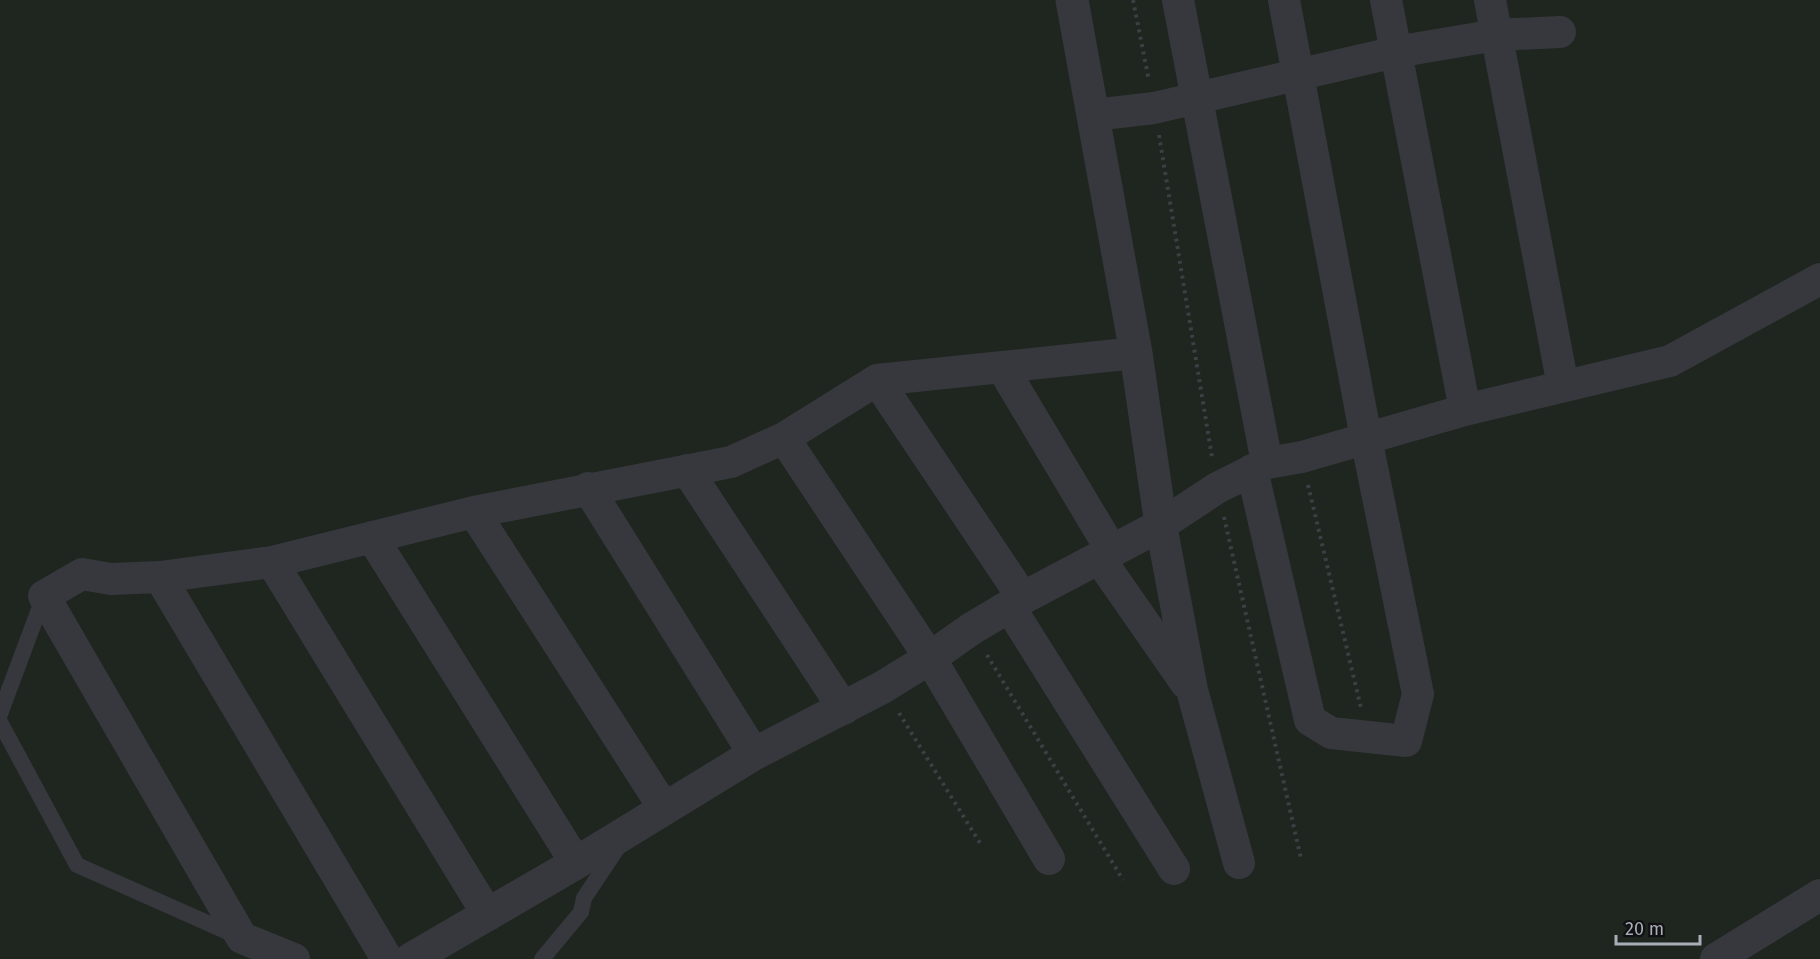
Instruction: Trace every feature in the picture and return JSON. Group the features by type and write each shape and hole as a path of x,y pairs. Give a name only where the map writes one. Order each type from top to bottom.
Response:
{"street":[{"path":"1072,0 1136,353 1161,525 1192,690 1239,863"},
{"path":"1178,0 1198,98 1259,467 1310,720 1331,733 1406,741 1418,694 1366,438 1284,0"},
{"path":"1386,0 1465,410"},
{"path":"1490,0 1563,386"},
{"path":"1094,115 1154,108 1396,52 1496,35 1560,32"},
{"path":"411,959 576,863 754,754 883,687 1016,602 1161,525 1217,488 1259,467 1302,457 1465,410 1670,361 1820,279"},
{"path":"294,959 242,938 44,596 82,574 111,579 160,577 272,562 474,512 731,462 784,438 878,380 1136,353"},
{"path":"1002,367 1106,555 1192,690"},
{"path":"878,380 1016,602 1174,869"},
{"path":"784,438 930,658 1049,859"},
{"path":"687,470 844,709"},
{"path":"588,488 754,754"},
{"path":"474,512 664,808"},
{"path":"372,537 576,863"},
{"path":"272,562 488,915"},
{"path":"160,577 387,959"},
{"path":"1716,959 1820,895"}],"lane":[{"path":"0,714 44,596"},
{"path":"0,722 77,865 242,938"},
{"path":"542,959 581,912 584,898 628,831"}],"path":[{"path":"1133,0 1154,108 1217,488 1301,859"},
{"path":"1302,457 1368,738"},
{"path":"971,629 1123,880"},
{"path":"883,687 980,843"}],"shaded area":[{"path":"0,0 1820,0 1820,959 0,959"}]}
